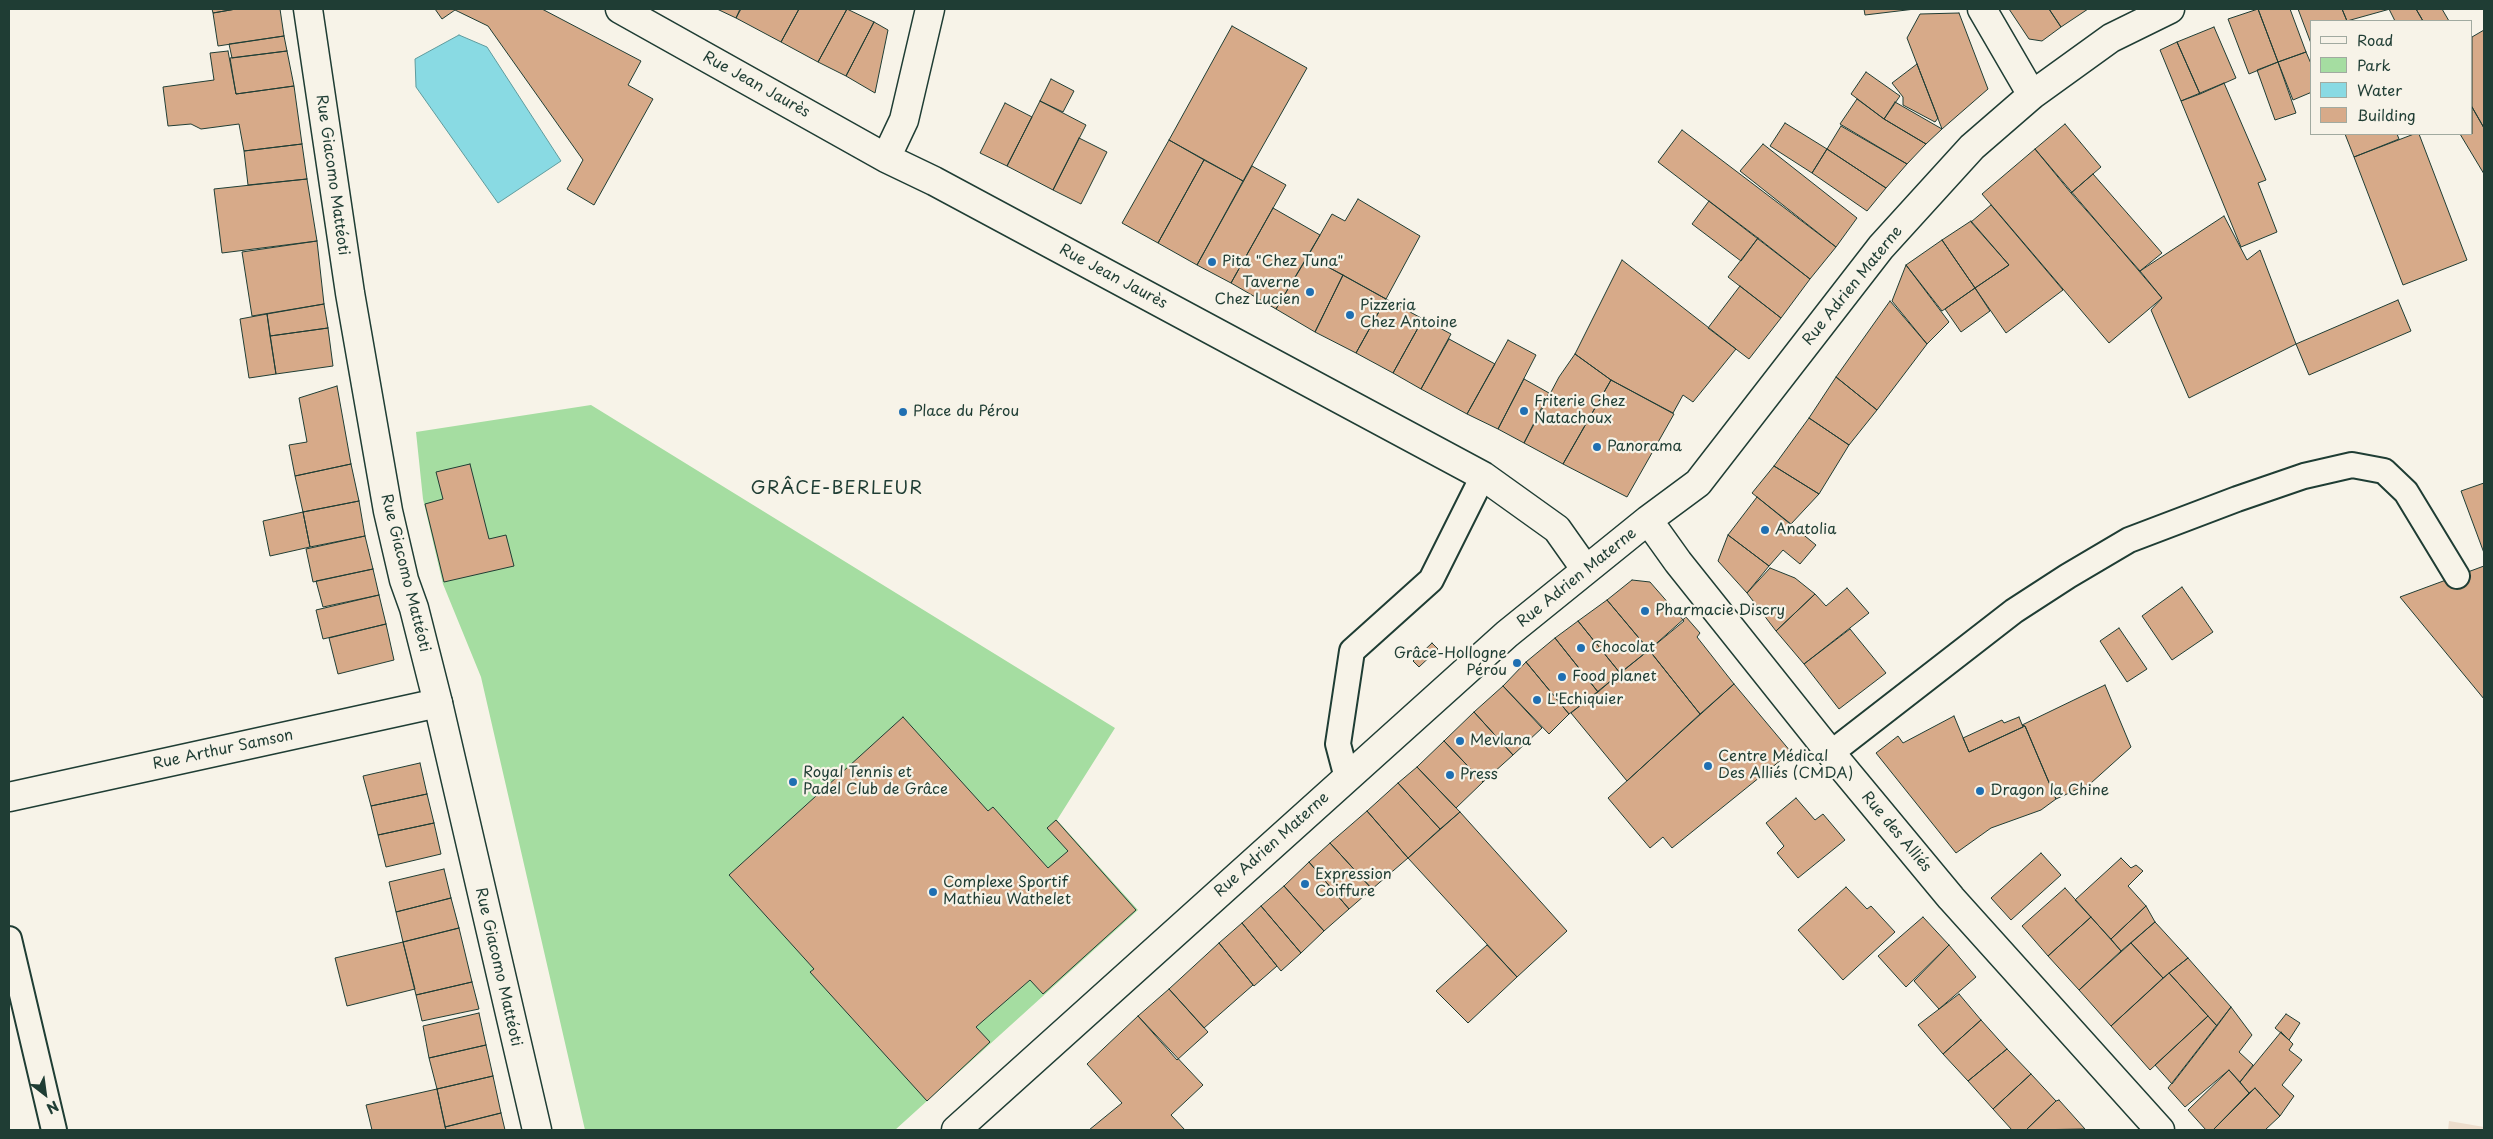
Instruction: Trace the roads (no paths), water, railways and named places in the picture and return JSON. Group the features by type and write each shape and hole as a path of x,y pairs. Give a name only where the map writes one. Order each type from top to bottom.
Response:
{"street":[{"name":"Rue Giacomo Mattéoti","path":"308,9 375,444 404,580 414,608 438,703 537,1130"},
{"name":"Rue Jean Jaurès","path":"620,9 886,158 934,181 1483,476 1557,529 1586,570"},
{"path":"886,158 904,120 930,9"},
{"path":"1982,9 2032,95"},
{"name":"Rue Adrien Materne","path":"956,1130 1507,634 1648,520 1698,483 1881,246 1972,147 2032,95 2112,38 2170,9"},
{"name":"Rue des Alliés","path":"1648,520 1678,562 1957,906 2160,1130"},
{"name":"Rue Arthur Samson","path":"9,797 438,703"}],"lane":[{"path":"1831,753 2014,611 2129,540 2304,476 2352,465 2384,471 2406,492 2457,576"},
{"path":"1347,778 1338,744 1352,652 1431,580 1483,476"},
{"path":"9,939 54,1130"}],"water":[{"path":"459,35 487,47 561,161 498,203 416,87 415,59"}],"place":[{"name":"Pita \"Chez Tuna\"","path":"1212,262"},
{"name":"Taverne Chez Lucien","path":"1310,292"},
{"name":"Pizzeria Chez Antoine","path":"1350,315"},
{"name":"Friterie Chez Natachoux","path":"1524,411"},
{"name":"Place du Pérou","path":"903,412"},
{"name":"Panorama","path":"1597,447"},
{"name":"Anatolia","path":"1765,530"},
{"name":"Pharmacie Discry","path":"1645,611"},
{"name":"Chocolat","path":"1581,648"},
{"name":"Grâce-Hollogne Pérou","path":"1517,663"},
{"name":"Food planet","path":"1562,677"},
{"name":"L'Echiquier","path":"1537,700"},
{"name":"Mevlana","path":"1460,741"},
{"name":"Centre Médical Des Alliés (CMDA)","path":"1708,766"},
{"name":"Press","path":"1450,775"},
{"name":"Royal Tennis et Padel Club de Grâce","path":"793,782"},
{"name":"Dragon la Chine","path":"1980,791"},
{"name":"Expression Coiffure","path":"1305,884"},
{"name":"Complexe Sportif Mathieu Wathelet","path":"933,892"}],"district":[{"name":"GRÂCE-BERLEUR","path":"837,489"}]}
